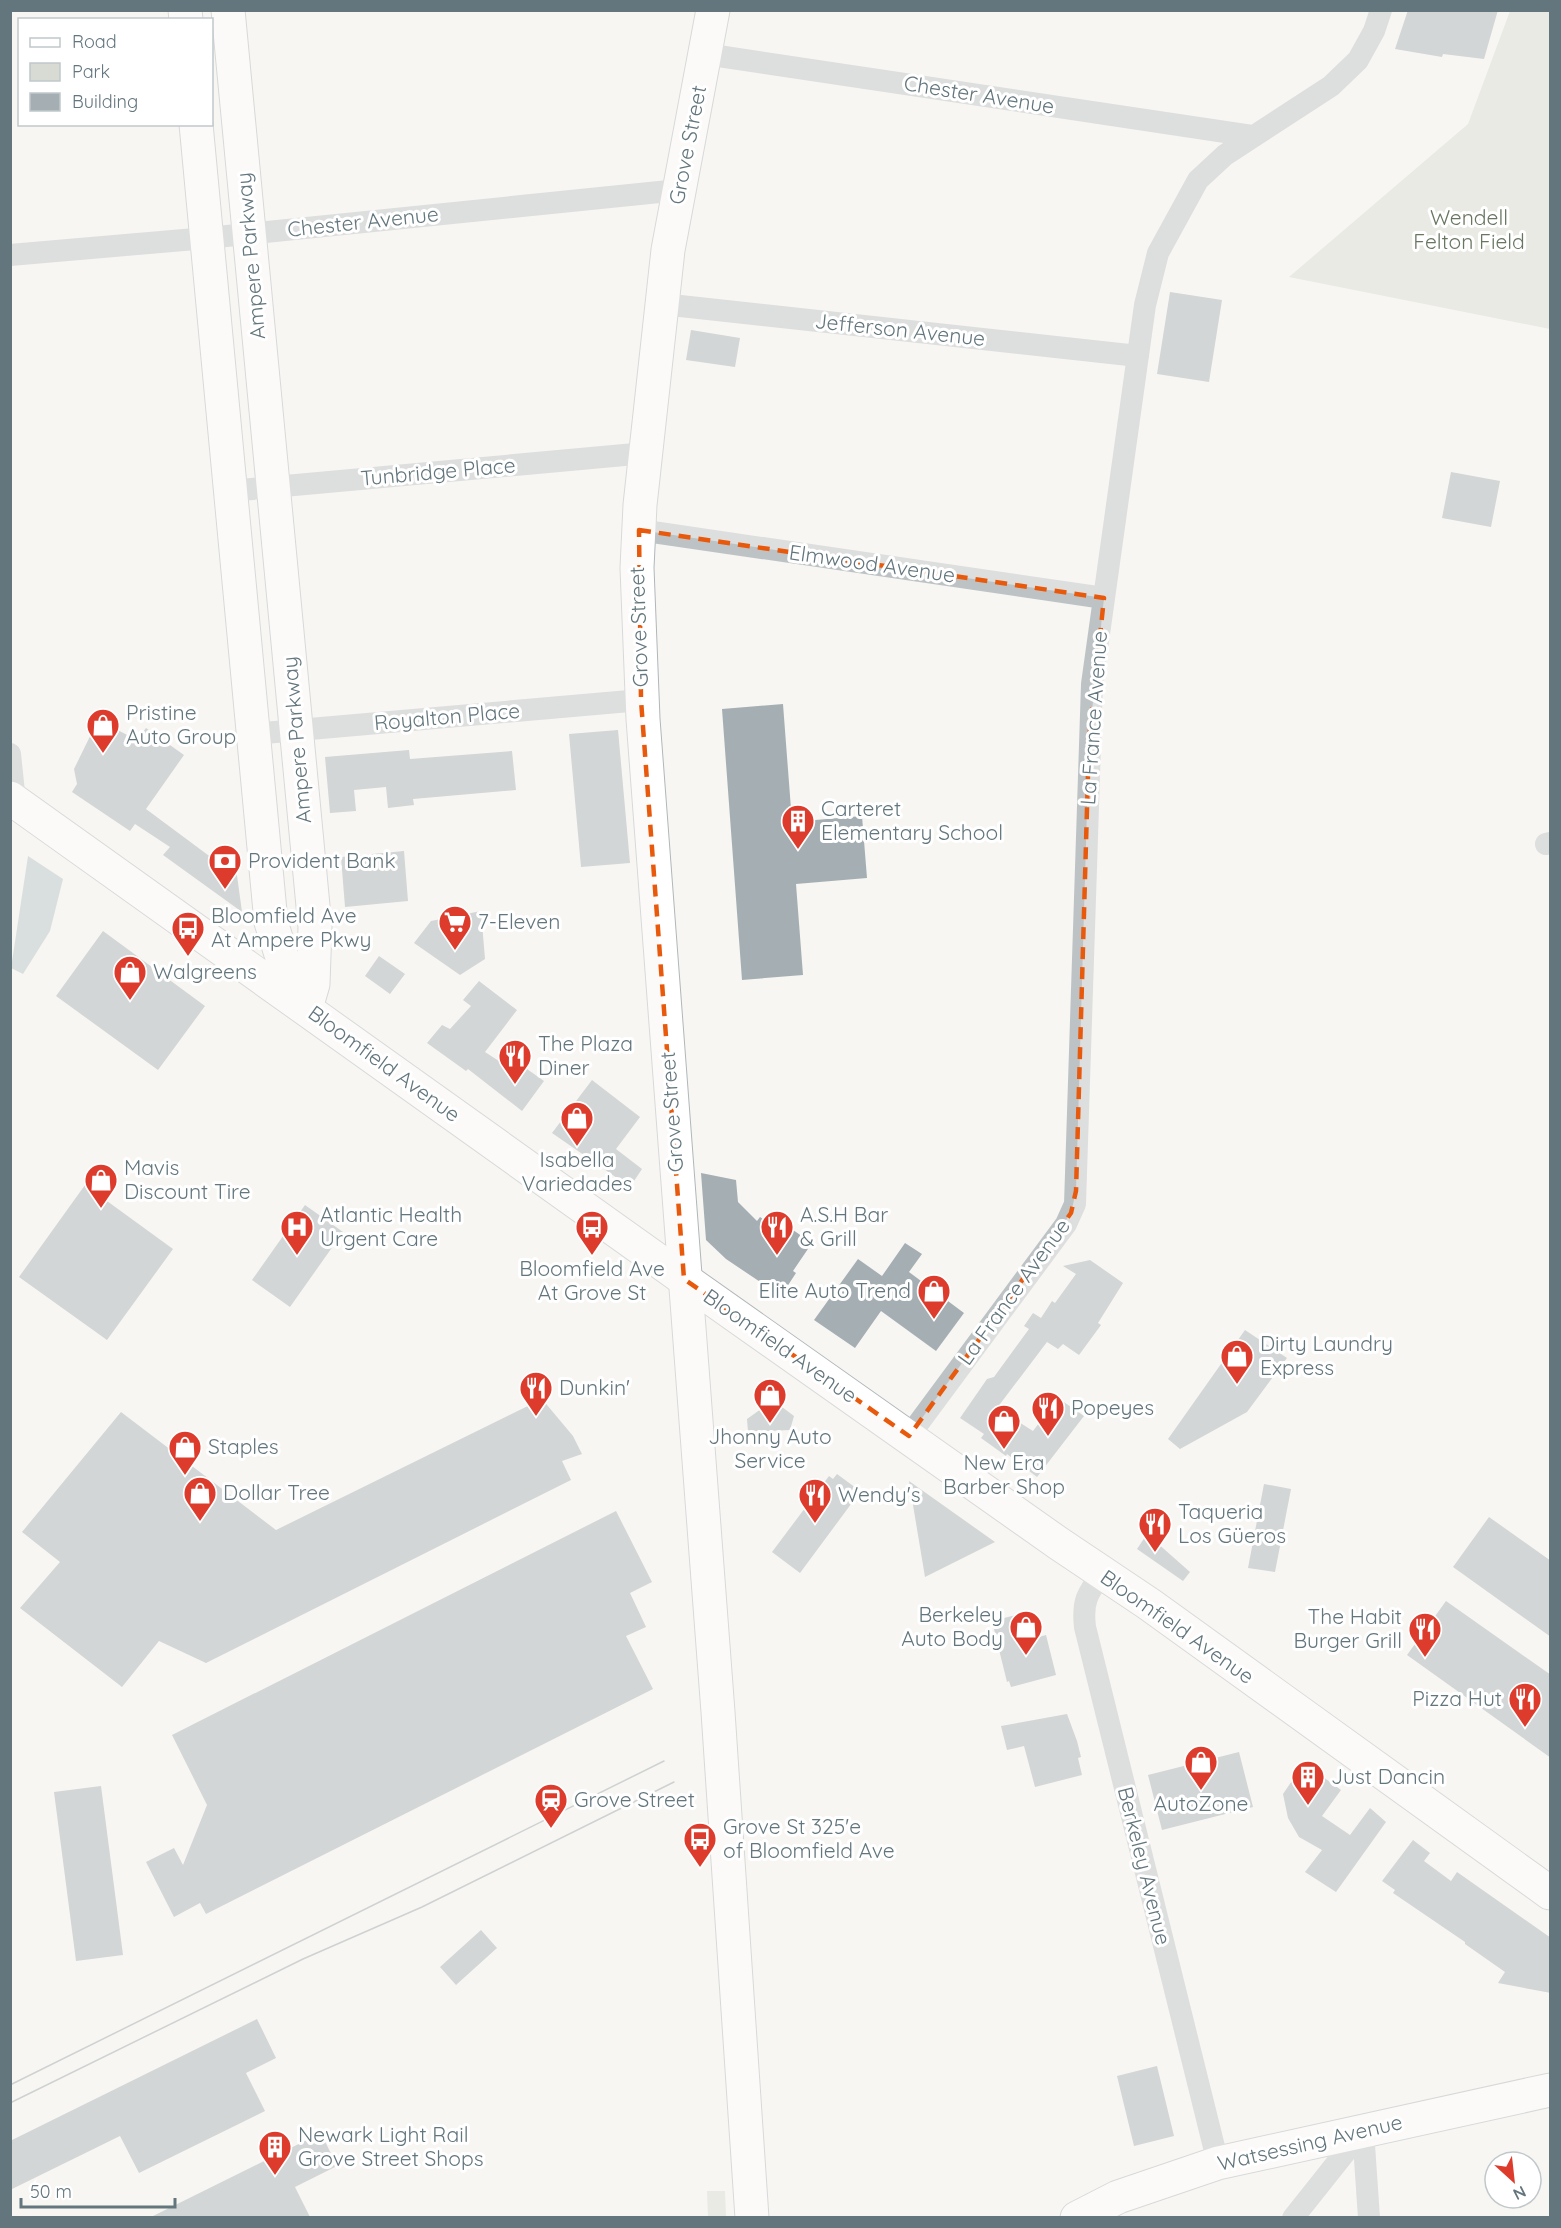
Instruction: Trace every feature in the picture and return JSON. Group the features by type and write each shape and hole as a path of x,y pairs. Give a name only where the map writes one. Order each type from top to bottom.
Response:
{"main road":[{"name":"Ampere Parkway","path":"228,10 315,927 313,984 306,1008"},
{"name":"Grove Street","path":"713,10 668,250 646,453 637,568 641,700 718,1712 752,2217"},
{"name":"Ampere Parkway","path":"196,126 271,922 285,967 306,1008"},
{"name":"Bloomfield Avenue","path":"13,800 1551,1893"},
{"name":"Watsessing Avenue","path":"1077,2217 1118,2197 1218,2163 1551,2090"}],"street":[{"name":"La France Avenue","path":"909,1436 1066,1224 1075,1204 1092,684 1145,305 1158,253 1198,180 1225,154 1331,86 1358,60 1374,31 1381,10"},
{"name":"Chester Avenue","path":"705,54 1252,136"},
{"name":"Chester Avenue","path":"10,255 249,234 680,190"},
{"name":"Jefferson Avenue","path":"662,304 1138,356"},
{"name":"Tunbridge Place","path":"230,491 646,453"},
{"name":"Elmwood Avenue","path":"639,530 1104,598"},
{"name":"Royalton Place","path":"253,734 641,700"},
{"path":"10,754 13,800"},
{"name":"Berkeley Avenue","path":"1102,1573 1085,1598 1084,1627 1218,2163"},
{"path":"1293,2217 1363,2130"},
{"path":"1363,2130 1369,2217"}],"highlighted area":[{"path":"639,530 1104,598 1089,739 1076,1191 1071,1213 909,1436 684,1279 641,700"}],"green space":[{"name":"Wendell Felton Field","path":"1510,11 1550,11 1550,329 1289,277 1468,124"},
{"path":"707,2191 725,2191 726,2217 708,2217"}],"shaded area":[{"path":"28,856 63,879 50,931 23,974 11,968"}],"building":[{"path":"1408,10 1498,10 1484,59 1443,54 1442,57 1395,49"},
{"path":"1170,292 1222,300 1209,382 1157,374"},
{"path":"691,330 740,338 735,367 686,360"},
{"path":"1451,472 1500,481 1491,527 1442,518"},
{"name":"Carteret Elementary School","path":"783,704 792,822 862,816 867,878 796,884 803,975 742,980 722,709"},
{"path":"98,720 137,740 146,728 184,755 146,809 216,861 219,857 236,868 242,912 163,855 170,847 135,824 130,831 72,792 77,784 74,769"},
{"path":"618,730 630,863 581,867 569,734"},
{"path":"409,750 410,759 512,751 516,790 413,799 414,805 388,808 386,787 354,790 356,811 330,813 325,757"},
{"path":"404,851 408,901 345,907 341,857"},
{"name":"7-Eleven","path":"481,911 485,959 460,975 414,943 431,921"},
{"name":"Walgreens","path":"103,931 205,1006 158,1070 56,996"},
{"path":"379,956 405,974 390,994 365,976"},
{"path":"479,981 517,1010 485,1052 511,1069 517,1062 544,1081 522,1111 468,1069 466,1071 427,1043 442,1025 450,1029 471,1006 463,1000"},
{"path":"592,1080 640,1117 616,1149 642,1169 630,1187 552,1133"},
{"path":"701,1173 736,1180 738,1202 757,1221 760,1217 773,1226 777,1219 812,1243 793,1271 796,1273 781,1296 726,1259 706,1240"},
{"path":"85,1185 173,1249 107,1340 19,1277"},
{"name":"Atlantic Health Urgent Care","path":"305,1205 343,1232 290,1307 252,1280"},
{"path":"905,1243 922,1254 909,1272 964,1313 936,1351 881,1311 855,1348 814,1320 858,1259 882,1276"},
{"path":"1090,1260 1123,1283 1098,1323 1101,1325 1079,1355 1063,1344 1058,1349 1047,1342 997,1408 1033,1431 1058,1398 1084,1416 1037,1477 981,1438 984,1434 960,1418 987,1379 994,1377 1029,1329 1024,1326 1033,1313 1041,1318 1052,1301 1055,1303 1076,1274 1063,1266"},
{"name":"Dirty Laundry Express","path":"1245,1330 1287,1358 1247,1412 1180,1449 1168,1439"},
{"path":"542,1399 573,1436 582,1454 562,1461 571,1480 206,1663 159,1641 122,1687 20,1608 60,1562 22,1532 121,1412 276,1530"},
{"name":"Jhonny Auto Service","path":"782,1407 794,1416 790,1430 748,1432 747,1419 761,1409"},
{"name":"Wendy's","path":"837,1474 856,1488 852,1493 857,1496 800,1573 772,1552 829,1476 833,1479"},
{"path":"909,1481 995,1542 925,1577"},
{"path":"1264,1484 1291,1489 1275,1572 1248,1568"},
{"path":"616,1511 652,1582 630,1593 646,1627 626,1636 653,1689 206,1914 200,1903 174,1917 146,1862 174,1848 183,1865 207,1805 172,1735"},
{"path":"1489,1517 1551,1561 1551,1637 1453,1567"},
{"name":"Taqueria Los Güeros","path":"1147,1534 1190,1572 1183,1581 1137,1549"},
{"path":"1446,1601 1551,1675 1551,1758 1407,1655"},
{"name":"Berkeley Auto Body","path":"1032,1611 1039,1637 1046,1635 1056,1675 1011,1687 1009,1681 1007,1682 992,1621"},
{"path":"1067,1714 1081,1757 1078,1758 1082,1775 1035,1787 1024,1746 1007,1750 1001,1726"},
{"name":"AutoZone","path":"1239,1752 1253,1807 1162,1830 1148,1775"},
{"path":"1304,1763 1341,1790 1322,1816 1350,1835 1370,1808 1386,1822 1336,1892 1305,1872 1322,1850 1299,1837 1288,1818 1283,1794"},
{"path":"101,1786 123,1955 76,1961 54,1792"},
{"path":"1413,1840 1430,1853 1424,1861 1451,1881 1457,1872 1551,1938 1551,1993 1498,1983 1505,1972 1393,1893 1395,1890 1382,1881"},
{"path":"481,1930 497,1948 456,1985 440,1967"},
{"path":"257,2019 276,2058 246,2073 265,2111 139,2173 120,2136 10,2190 10,2141"},
{"path":"1157,2066 1174,2136 1134,2146 1117,2076"},
{"name":"Newark Light Rail Grove Street Shops","path":"321,2133 337,2166 295,2187 310,2217 151,2217"}],"tram line":[{"path":"10,2085 664,1761"},
{"path":"10,2103 303,1959 422,1907 674,1782"}],"place":[{"name":"Pristine Auto Group","path":"103,754"},
{"name":"Carteret Elementary School","path":"798,850"},
{"name":"Provident Bank","path":"225,890"},
{"name":"7-Eleven","path":"455,951"},
{"name":"Bloomfield Ave At Ampere Pkwy","path":"188,957"},
{"name":"Walgreens","path":"130,1001"},
{"name":"The Plaza Diner","path":"515,1085"},
{"name":"Isabella Variedades","path":"577,1147"},
{"name":"Mavis Discount Tire","path":"101,1209"},
{"name":"Atlantic Health Urgent Care","path":"297,1256"},
{"name":"Bloomfield Ave At Grove St","path":"592,1256"},
{"name":"A.S.H Bar & Grill","path":"777,1256"},
{"name":"Elite Auto Trend","path":"934,1320"},
{"name":"Dirty Laundry Express","path":"1237,1385"},
{"name":"Dunkin'","path":"536,1417"},
{"name":"Jhonny Auto Service","path":"770,1424"},
{"name":"Popeyes","path":"1048,1437"},
{"name":"New Era Barber Shop","path":"1004,1450"},
{"name":"Staples","path":"185,1476"},
{"name":"Dollar Tree","path":"200,1522"},
{"name":"Wendy's","path":"815,1524"},
{"name":"Taqueria Los Güeros","path":"1155,1553"},
{"name":"Berkeley Auto Body","path":"1026,1656"},
{"name":"The Habit Burger Grill","path":"1425,1658"},
{"name":"Pizza Hut","path":"1525,1728"},
{"name":"AutoZone","path":"1201,1791"},
{"name":"Just Dancin","path":"1308,1806"},
{"name":"Grove Street","path":"551,1829"},
{"name":"Grove St 325'e of Bloomfield Ave","path":"700,1868"},
{"name":"Newark Light Rail Grove Street Shops","path":"275,2176"}]}
